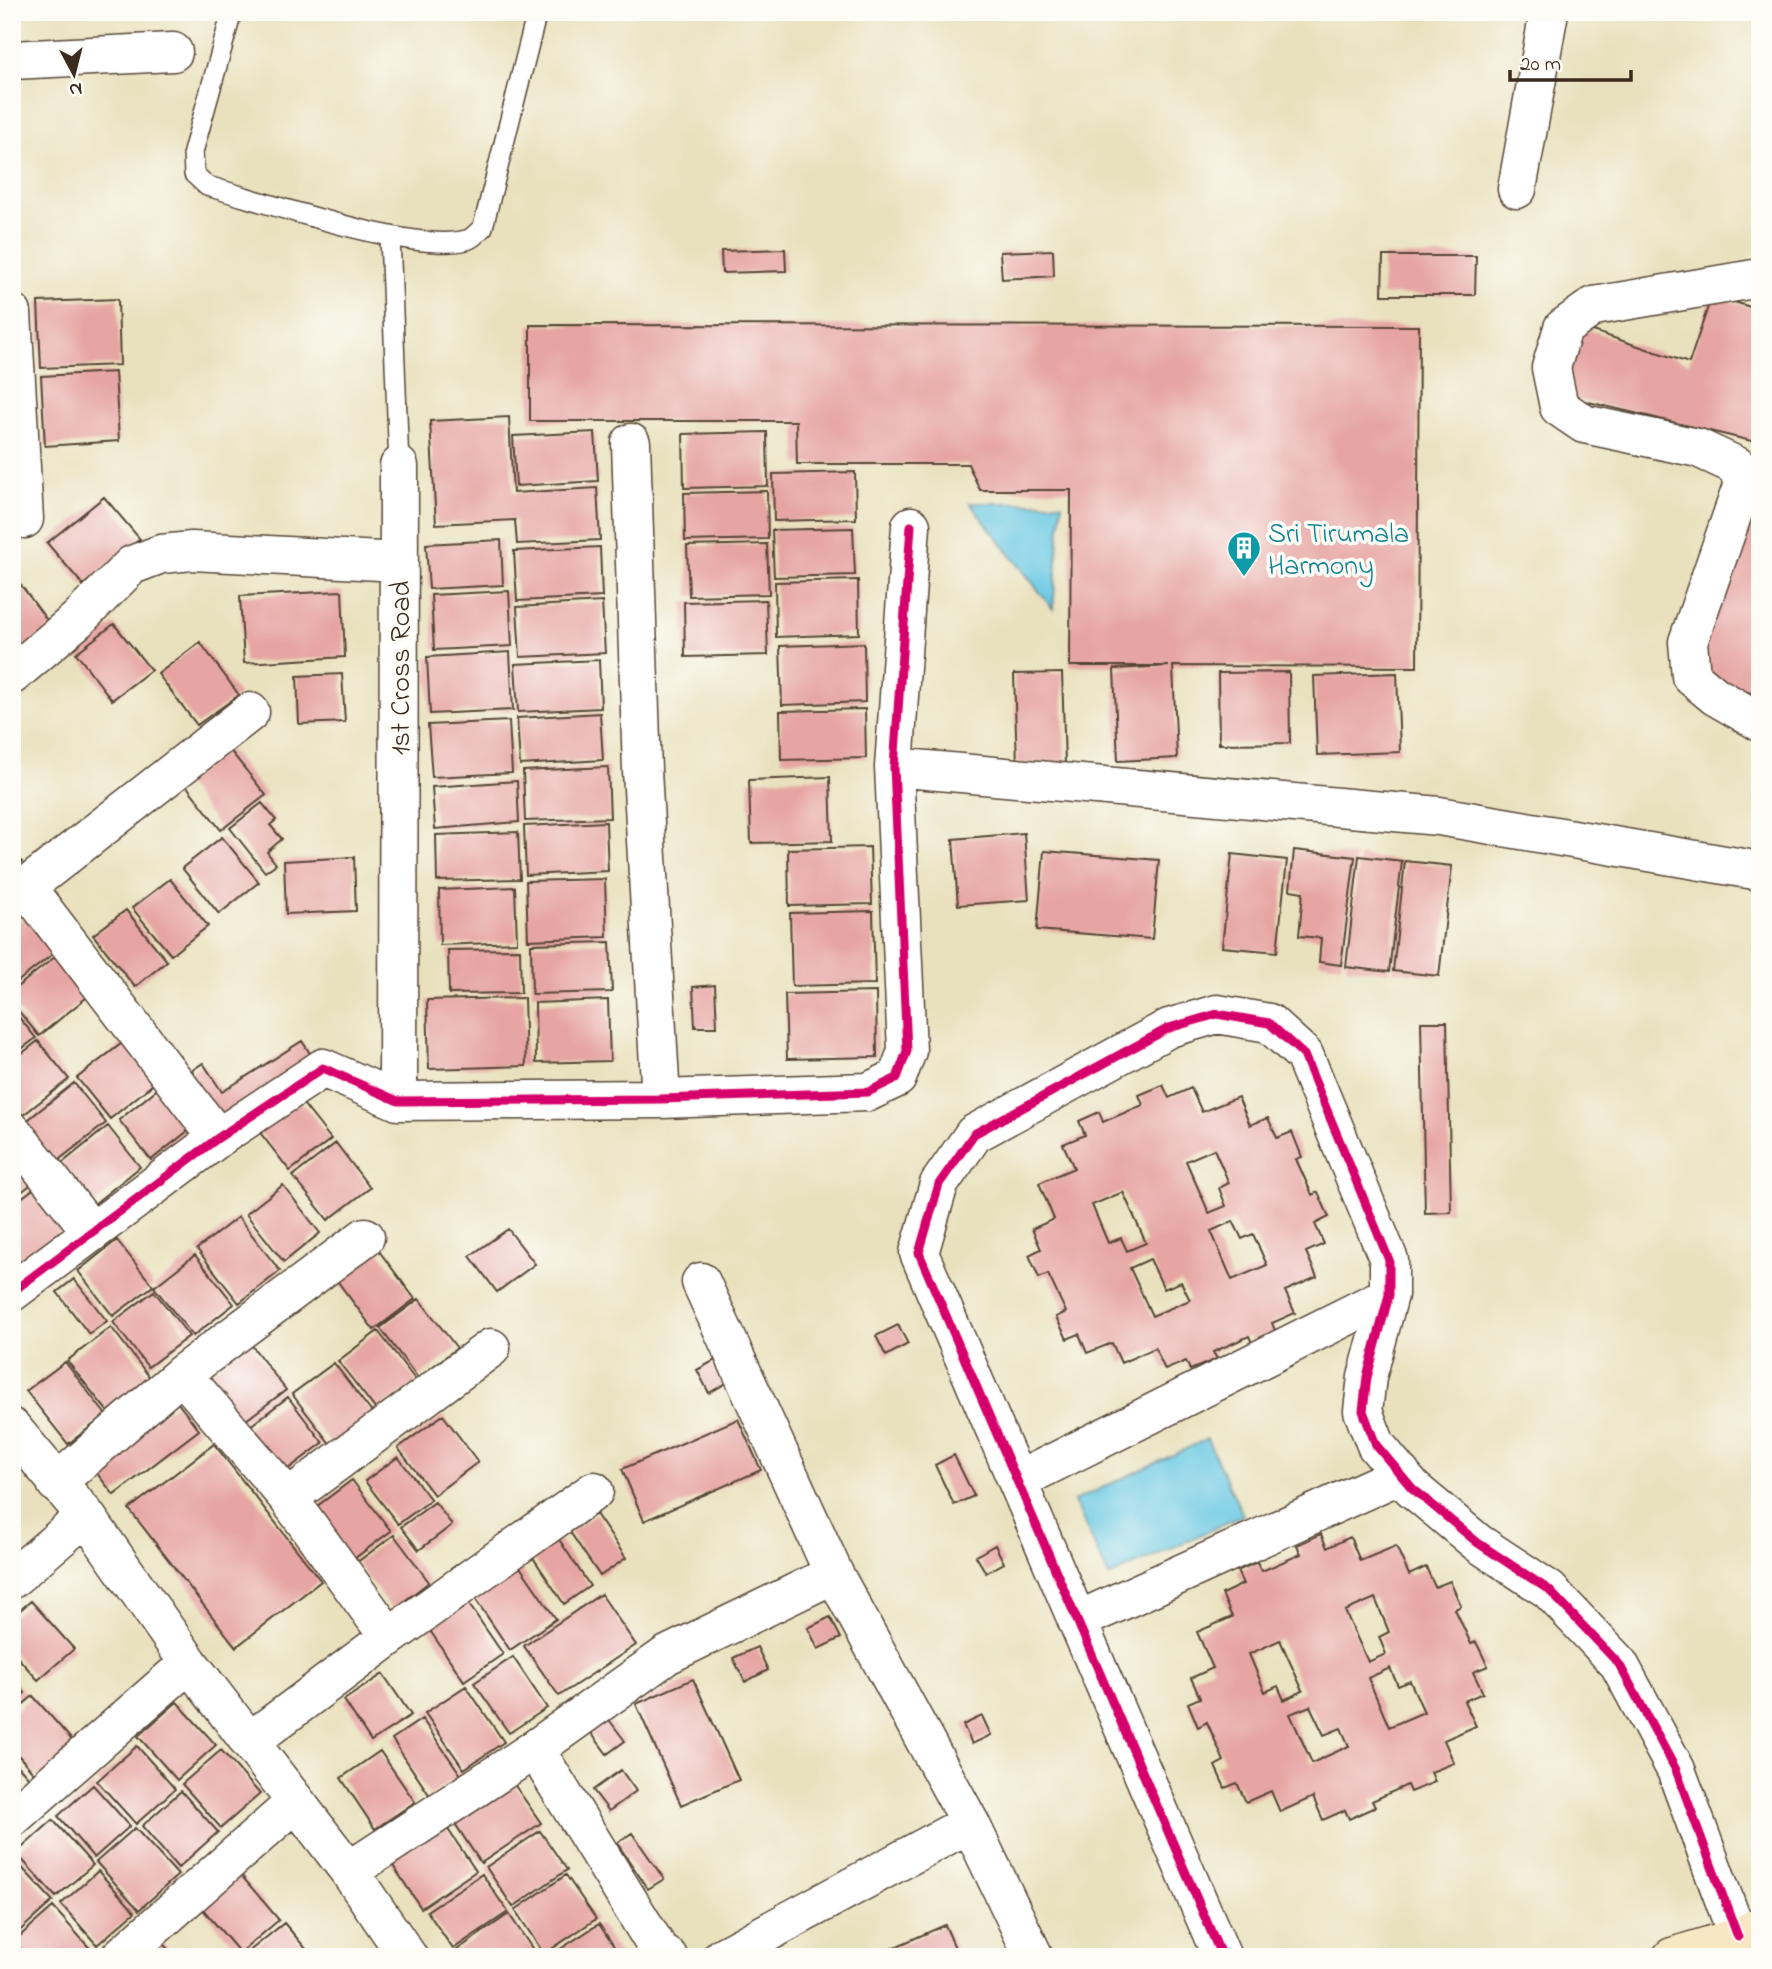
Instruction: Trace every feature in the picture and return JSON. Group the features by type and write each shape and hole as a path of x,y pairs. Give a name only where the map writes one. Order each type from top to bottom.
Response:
{"street":[{"path":"1517,189 1549,12"},
{"path":"12,60 173,52"},
{"path":"1760,278 1594,306 1563,328 1551,368 1559,407 1584,424 1698,447 1737,466 1742,484 1688,642 1690,665 1691,676 1760,722"},
{"path":"12,313 24,519"},
{"path":"631,443 642,771 661,1099"},
{"name":"1st Cross Road","path":"398,1101 399,466"},
{"path":"12,1292 218,1138 323,1068 398,1101 661,1099 868,1092 897,1078 907,1051 894,767 911,526"},
{"path":"12,675 77,620 132,565 161,554 191,551 399,562"},
{"path":"218,1138 19,893 250,712"},
{"path":"894,767 1439,816 1760,871"},
{"path":"1222,1957 919,1253 939,1184 974,1134 1169,1028 1217,1014 1269,1023 1304,1055 1389,1260 1389,1294 1367,1377 1363,1411 1377,1445 1412,1488 1478,1543 1549,1590 1619,1664 1676,1770 1749,1932 1672,1957"},
{"path":"12,1131 92,1232"},
{"path":"56,1483 182,1374 365,1237"},
{"path":"701,1282 834,1574 970,1823 1034,1957"},
{"path":"1017,1481 1389,1294"},
{"path":"288,1498 491,1348"},
{"path":"182,1374 288,1498 389,1637"},
{"path":"12,1428 86,1516 189,1663 349,1871 391,1950"},
{"path":"1077,1621 1401,1474"},
{"path":"249,1742 389,1637 594,1491"},
{"path":"12,1579 86,1516"},
{"path":"349,1871 536,1749 667,1655 834,1574"},
{"path":"12,1818 189,1663"},
{"path":"536,1749 660,1952 668,1957"},
{"path":"120,1957 295,1804"},
{"path":"722,1957 970,1823"}],"lane":[{"path":"232,12 193,152 194,174 207,186 390,236 443,242 468,240 483,228 537,12"},
{"name":"1st Cross Road","path":"390,236 399,466"}],"water":[{"path":"970,503 1062,503 1053,609"},
{"path":"1207,1439 1243,1515 1109,1577 1074,1501"}],"building":[{"path":"785,249 786,271 722,273 721,251"},
{"path":"1053,250 1054,276 1002,279 1000,252"},
{"path":"1383,256 1476,256 1475,295 1382,295"},
{"path":"1712,295 1760,310 1760,443 1559,395 1581,327 1689,363"},
{"path":"118,299 120,365 41,368 38,302"},
{"name":"Sri Tirumala Harmony","path":"530,325 1419,326 1417,667 1173,666 1177,758 1118,761 1114,669 1169,666 1070,666 1071,490 980,490 968,464 797,464 796,421 530,421"},
{"path":"115,372 119,441 45,446 41,376"},
{"path":"509,417 513,493 597,488 600,540 517,544 515,520 436,524 430,421"},
{"path":"595,432 598,481 516,486 513,436"},
{"path":"767,432 768,486 684,488 683,434"},
{"path":"855,472 856,519 774,521 773,474"},
{"path":"1760,474 1760,696 1694,675"},
{"path":"767,491 768,539 685,541 684,493"},
{"path":"104,497 140,539 83,585 47,543"},
{"path":"853,528 855,575 774,577 772,530"},
{"path":"501,540 503,585 429,589 426,544"},
{"path":"767,544 769,594 689,596 687,546"},
{"path":"600,547 602,597 517,601 514,551"},
{"path":"12,573 52,627 12,656"},
{"path":"858,580 859,634 776,637 775,582"},
{"path":"342,591 345,657 244,663 240,596"},
{"path":"509,591 512,646 434,650 431,595"},
{"path":"766,600 768,655 685,657 684,602"},
{"path":"602,602 605,653 520,657 517,607"},
{"path":"114,624 151,670 112,700 76,653"},
{"path":"200,642 239,695 197,725 158,674"},
{"path":"864,643 865,702 782,705 780,646"},
{"path":"510,652 513,710 430,714 427,657"},
{"path":"599,660 601,708 518,712 515,664"},
{"path":"1289,672 1290,743 1219,744 1218,673"},
{"path":"1062,673 1065,763 1017,764 1014,674"},
{"path":"1397,673 1400,752 1317,755 1314,676"},
{"path":"342,674 345,722 299,724 297,676"},
{"path":"865,709 866,758 781,760 780,711"},
{"path":"600,713 603,760 520,765 517,718"},
{"path":"509,721 512,773 432,777 428,725"},
{"path":"229,749 266,795 221,830 185,784"},
{"path":"608,767 610,818 525,821 523,771"},
{"path":"830,777 832,841 751,843 749,780"},
{"path":"517,781 519,822 435,829 432,787"},
{"path":"262,803 276,820 270,825 282,839 267,852 276,864 265,872 230,828"},
{"path":"606,822 608,871 526,875 524,826"},
{"path":"518,832 520,879 437,881 436,835"},
{"path":"1024,833 1029,900 958,905 953,839"},
{"path":"222,837 259,882 219,914 182,868"},
{"path":"870,847 872,904 789,906 788,849"},
{"path":"12,850 22,862 12,870"},
{"path":"1294,850 1355,857 1341,965 1319,962 1321,938 1299,936 1303,892 1290,890"},
{"path":"1044,851 1159,860 1152,939 1037,930"},
{"path":"1232,854 1287,860 1277,952 1222,947"},
{"path":"1359,856 1402,861 1389,972 1346,967"},
{"path":"354,857 356,911 286,914 284,861"},
{"path":"1405,861 1452,866 1439,976 1393,971"},
{"path":"170,879 208,926 171,955 132,908"},
{"path":"605,879 607,937 528,940 526,881"},
{"path":"515,887 517,942 440,945 439,890"},
{"path":"126,910 167,961 135,987 93,935"},
{"path":"873,911 875,984 792,986 790,913"},
{"path":"29,913 58,950 12,986 12,926"},
{"path":"610,942 612,992 532,994 531,944"},
{"path":"520,949 521,993 449,994 448,950"},
{"path":"60,953 92,993 39,1036 12,1003 12,991"},
{"path":"715,985 717,1027 695,1027 693,987"},
{"path":"876,992 877,1057 787,1059 785,994"},
{"path":"524,998 526,1066 429,1069 427,1000"},
{"path":"608,1000 610,1061 536,1063 535,1003"},
{"path":"12,1009 36,1038 12,1056"},
{"path":"1421,1022 1447,1022 1451,1212 1425,1213"},
{"path":"126,1040 158,1080 110,1119 77,1078"},
{"path":"38,1041 69,1079 18,1119 12,1112 12,1061"},
{"path":"302,1041 320,1069 220,1132 179,1079 203,1063 222,1092"},
{"path":"166,1082 198,1123 151,1160 119,1120"},
{"path":"74,1083 106,1123 56,1162 24,1123"},
{"path":"1163,1085 1169,1098 1191,1088 1202,1112 1238,1097 1250,1125 1268,1118 1277,1138 1292,1132 1302,1157 1296,1159 1312,1195 1318,1192 1329,1217 1315,1224 1324,1244 1306,1252 1317,1277 1285,1291 1295,1313 1272,1323 1276,1333 1252,1343 1249,1336 1213,1352 1217,1359 1190,1370 1186,1361 1165,1370 1155,1348 1121,1363 1112,1343 1087,1353 1079,1334 1067,1339 1056,1317 1066,1312 1048,1274 1039,1278 1029,1255 1041,1249 1032,1229 1054,1219 1039,1183 1074,1168 1063,1144 1085,1135 1079,1121 1099,1112 1103,1122 1143,1105 1139,1095","holes":["1214,1149 1229,1183 1219,1188 1226,1206 1209,1213 1186,1161","1123,1192 1146,1243 1127,1251 1121,1238 1108,1243 1092,1205","1233,1221 1242,1239 1253,1234 1267,1265 1232,1280 1211,1231","1150,1259 1164,1289 1181,1282 1190,1300 1152,1316 1130,1268"]},
{"path":"292,1090 331,1139 290,1171 251,1121"},
{"path":"108,1126 140,1167 94,1204 61,1164"},
{"path":"336,1143 370,1188 328,1220 293,1176"},
{"path":"12,1156 33,1183 12,1199"},
{"path":"283,1185 320,1233 284,1262 246,1214"},
{"path":"36,1187 67,1227 19,1264 12,1256 12,1205"},
{"path":"238,1217 280,1271 239,1303 197,1249"},
{"path":"508,1229 535,1264 497,1292 470,1256"},
{"path":"117,1240 153,1286 113,1316 78,1271"},
{"path":"376,1247 415,1299 374,1330 335,1278"},
{"path":"195,1255 234,1304 193,1336 154,1287"},
{"path":"74,1279 107,1321 89,1334 57,1292"},
{"path":"154,1291 189,1336 148,1367 113,1322"},
{"path":"419,1299 457,1348 418,1378 380,1328"},
{"path":"898,1325 908,1344 886,1356 876,1336"},
{"path":"111,1327 151,1379 108,1412 67,1361"},
{"path":"378,1331 417,1382 377,1411 338,1361"},
{"path":"249,1342 286,1390 242,1423 206,1375"},
{"path":"717,1359 730,1381 709,1393 697,1370"},
{"path":"65,1362 106,1415 68,1444 26,1391"},
{"path":"334,1363 373,1414 331,1445 292,1394"},
{"path":"288,1397 323,1443 280,1475 245,1430"},
{"path":"177,1402 199,1430 114,1495 92,1467"},
{"path":"443,1415 478,1462 434,1495 398,1448"},
{"path":"738,1419 761,1470 644,1521 622,1469"},
{"path":"214,1444 321,1581 236,1647 129,1509"},
{"path":"954,1455 974,1496 954,1505 935,1465"},
{"path":"398,1457 431,1500 398,1524 365,1481"},
{"path":"352,1480 391,1531 351,1561 312,1510"},
{"path":"435,1502 452,1525 419,1550 401,1527"},
{"path":"596,1514 626,1558 600,1576 570,1532"},
{"path":"1321,1534 1327,1548 1350,1537 1360,1561 1396,1546 1409,1575 1426,1567 1435,1587 1450,1581 1461,1606 1455,1609 1471,1644 1476,1642 1488,1666 1473,1672 1483,1693 1464,1701 1476,1726 1444,1740 1454,1763 1431,1772 1435,1782 1410,1792 1407,1785 1372,1801 1375,1807 1349,1819 1345,1810 1323,1820 1313,1797 1280,1812 1271,1791 1246,1802 1237,1783 1225,1788 1215,1766 1224,1761 1207,1722 1198,1727 1188,1703 1200,1698 1191,1678 1213,1668 1197,1632 1232,1617 1222,1594 1243,1584 1237,1571 1257,1562 1262,1571 1301,1554 1297,1545","holes":["1375,1598 1389,1632 1379,1637 1386,1654 1368,1662 1345,1611","1280,1640 1303,1691 1284,1700 1278,1686 1265,1692 1249,1654","1390,1668 1398,1686 1410,1681 1424,1712 1389,1727 1368,1678","1310,1706 1324,1735 1341,1728 1349,1746 1312,1763 1290,1714"]},
{"path":"394,1535 429,1582 393,1610 356,1563"},
{"path":"558,1538 590,1586 564,1604 532,1556"},
{"path":"995,1545 1004,1563 986,1573 976,1556"},
{"path":"518,1564 556,1619 510,1650 472,1594"},
{"path":"601,1594 636,1645 559,1696 524,1646"},
{"path":"31,1601 74,1649 38,1680 12,1651 12,1617"},
{"path":"468,1603 503,1654 464,1681 429,1629"},
{"path":"830,1617 841,1638 818,1649 808,1628"},
{"path":"757,1647 768,1670 745,1682 733,1658"},
{"path":"513,1657 547,1708 509,1733 474,1683"},
{"path":"383,1674 411,1715 371,1741 344,1700"},
{"path":"12,1678 25,1693 12,1704"},
{"path":"693,1679 739,1780 681,1805 636,1704"},
{"path":"466,1686 504,1742 464,1769 425,1713"},
{"path":"33,1696 78,1747 40,1780 12,1748 12,1714"},
{"path":"177,1702 216,1745 177,1780 138,1736"},
{"path":"982,1716 991,1735 972,1744 963,1725"},
{"path":"607,1717 625,1741 607,1754 589,1730"},
{"path":"422,1719 461,1775 430,1796 392,1739"},
{"path":"137,1746 175,1789 136,1824 97,1781"},
{"path":"221,1750 260,1794 221,1828 182,1784"},
{"path":"380,1751 415,1802 375,1829 341,1778"},
{"path":"12,1759 29,1778 12,1793"},
{"path":"621,1770 636,1791 609,1811 593,1790"},
{"path":"511,1780 541,1823 481,1863 452,1819"},
{"path":"93,1785 130,1826 94,1858 58,1816"},
{"path":"181,1791 218,1832 178,1868 142,1826"},
{"path":"53,1820 93,1865 56,1897 16,1853"},
{"path":"445,1825 476,1871 421,1908 390,1861"},
{"path":"135,1828 178,1875 139,1910 96,1862"},
{"path":"540,1831 567,1870 513,1907 486,1867"},
{"path":"632,1833 664,1879 648,1889 617,1843"},
{"path":"12,1857 53,1901 15,1935 12,1932"},
{"path":"98,1871 135,1912 97,1945 61,1904"},
{"path":"240,1874 279,1920 240,1953 201,1907"},
{"path":"482,1874 508,1912 453,1949 427,1911"},
{"path":"566,1875 596,1919 544,1954 515,1910"},
{"path":"53,1907 95,1954 93,1957 28,1957 14,1941"},
{"path":"509,1914 538,1957 462,1957 457,1950"},
{"path":"284,1923 313,1957 250,1957 247,1953"},
{"path":"599,1924 621,1957 548,1957"},
{"path":"945,1925 959,1957 872,1957"},
{"path":"159,1939 175,1957 138,1957"}],"cycle path":[{"path":"12,1292 218,1138 323,1068 398,1101 661,1099 868,1092 897,1078 907,1051 894,767 911,526"},
{"path":"1222,1957 919,1253 939,1184 974,1134 1169,1028 1217,1014 1269,1023 1304,1055 1389,1260 1389,1295 1367,1377 1363,1411 1376,1445 1412,1488 1478,1543 1549,1590 1619,1664 1676,1770 1738,1937"}],"place":[{"name":"Sri Tirumala Harmony","path":"1244,578"}]}
